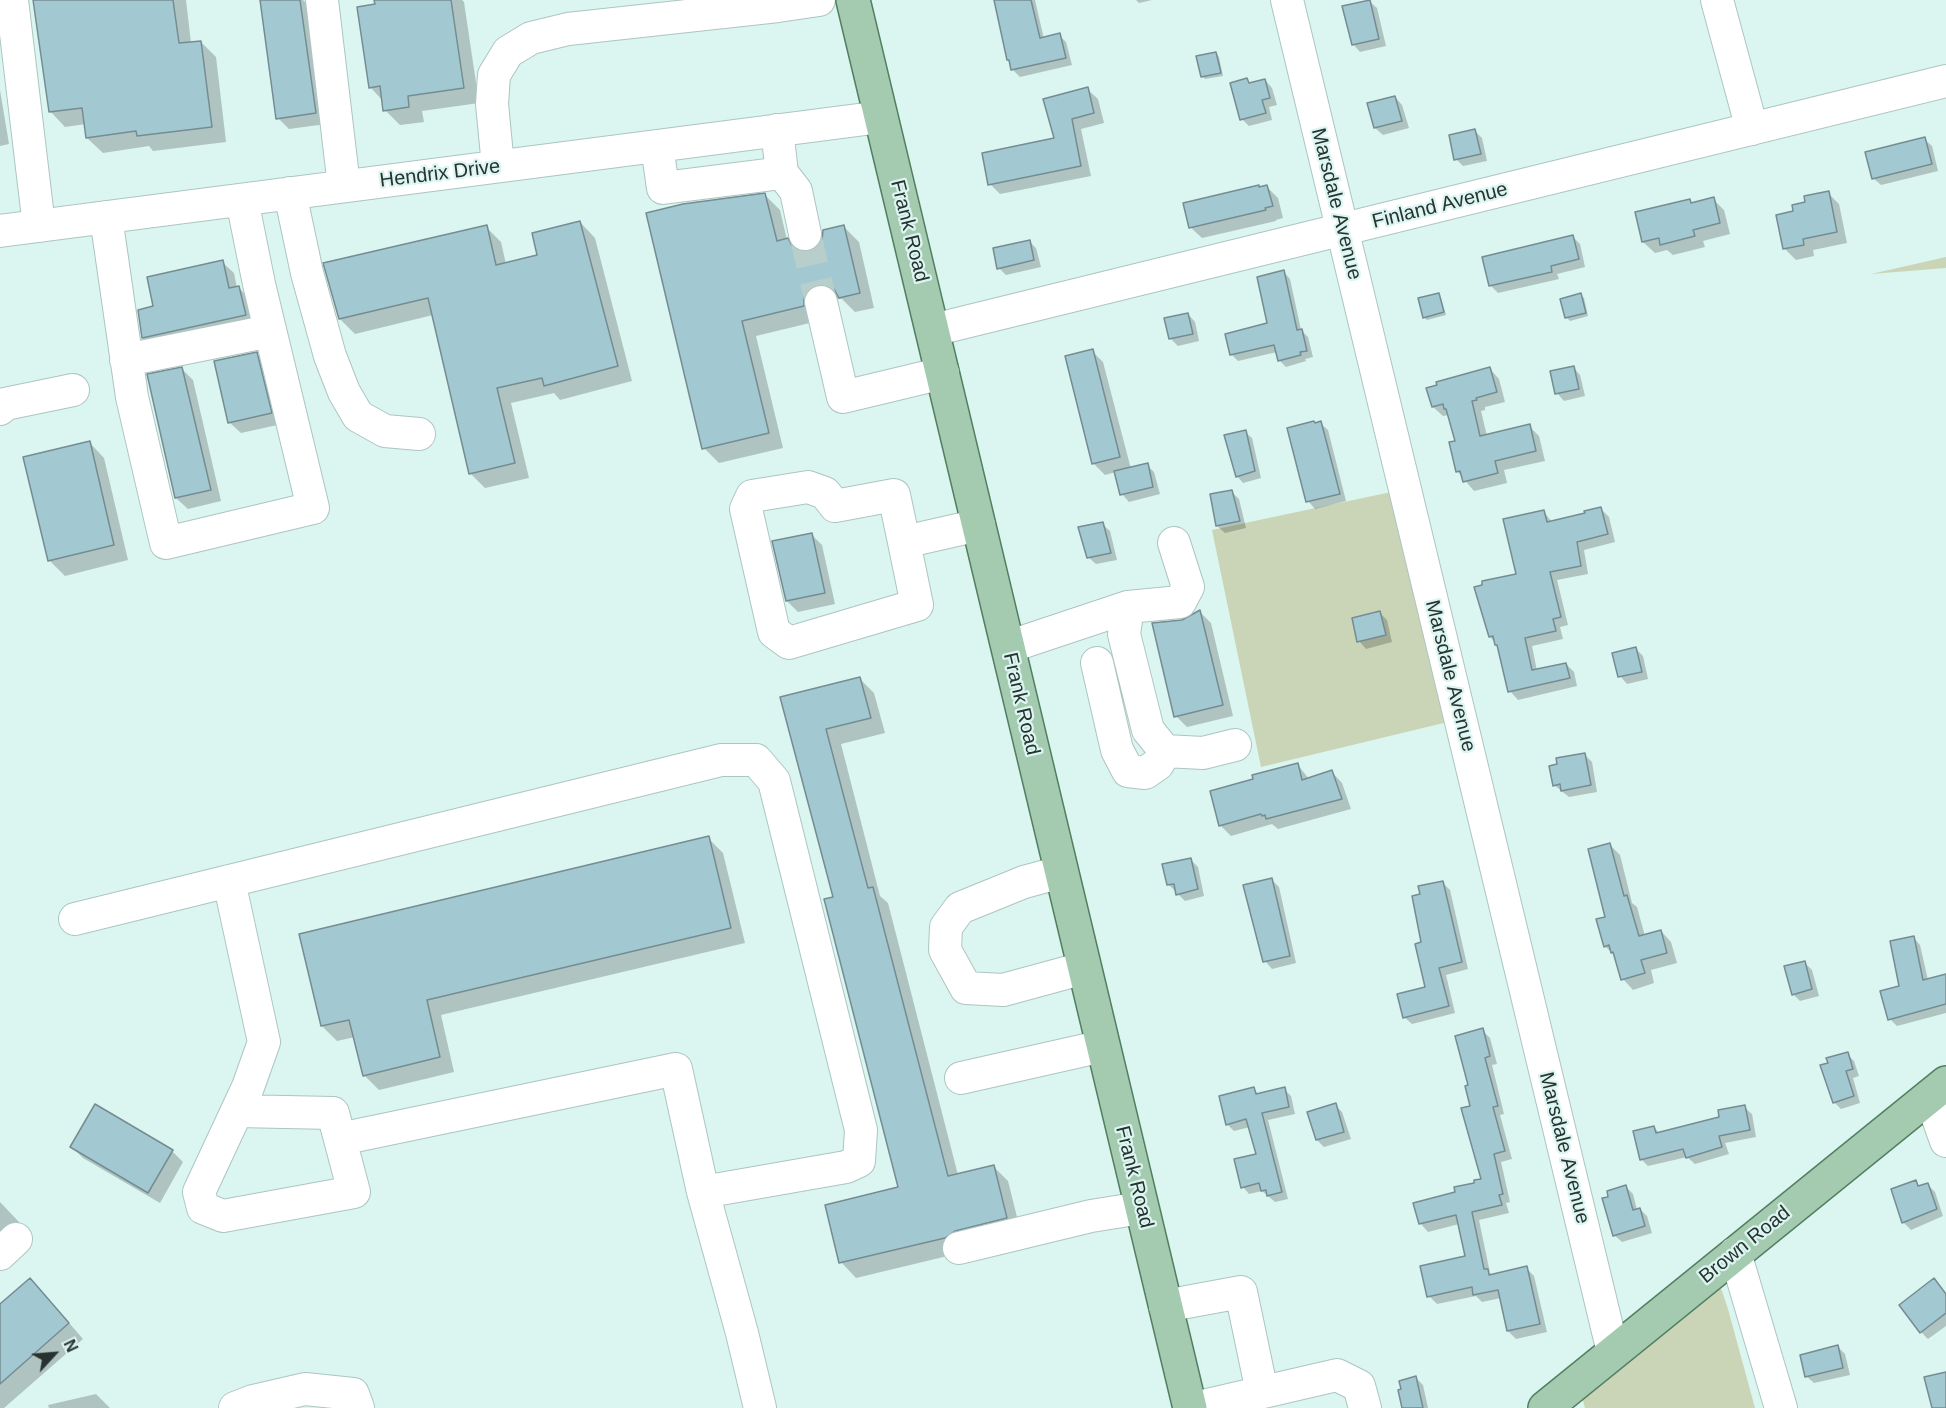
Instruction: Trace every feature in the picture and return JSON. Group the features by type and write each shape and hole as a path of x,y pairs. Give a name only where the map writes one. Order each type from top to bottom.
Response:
{"main road":[{"name":"Frank Road","path":"853,0 1141,1208 1192,1408"},
{"name":"Brown Road","path":"1545,1408 1938,1090"}],"street":[{"path":"12,0 39,226"},
{"path":"322,0 344,186"},
{"path":"498,166 492,104 494,75 508,52 531,38 567,29 819,0"},
{"name":"Marsdale Avenue","path":"1287,0 1613,1352"},
{"path":"1717,0 1752,129"},
{"name":"Finland Avenue","path":"933,330 1946,81"},
{"name":"Hendrix Drive","path":"0,231 881,117"},
{"path":"777,130 782,173 796,190 805,234"},
{"path":"657,146 663,188 782,173"},
{"path":"290,193 307,273 330,356 344,392 358,416 385,431 419,434"},
{"path":"106,217 132,397 166,543 314,508 270,331 242,200"},
{"path":"821,302 843,398 943,373"},
{"path":"126,360 270,331"},
{"path":"0,409 5,404 73,390"},
{"path":"808,487 825,493 835,506 894,495 904,542 916,605 789,643 774,632 746,508 752,496 808,487"},
{"path":"904,542 979,525"},
{"path":"1008,647 1128,607 1179,602 1188,587 1174,543"},
{"path":"1128,607 1124,634 1148,730 1165,751 1203,753 1235,745"},
{"path":"1097,663 1117,750 1128,771 1145,773 1158,764 1165,751"},
{"path":"75,919 721,760 756,760 774,781 861,1130 859,1161 846,1167 703,1192"},
{"path":"1061,872 1024,882 960,908 946,927 945,950 966,988 1003,990 1084,968"},
{"path":"229,881 264,1042 237,1111 199,1192 203,1208 223,1216 354,1192 333,1113 237,1111"},
{"path":"961,1078 1103,1046"},
{"path":"340,1139 676,1069 703,1192 760,1408"},
{"path":"1938,1090 1946,1141"},
{"path":"959,1248 1091,1216 1141,1208"},
{"path":"1735,1253 1781,1408"},
{"path":"1166,1306 1241,1292 1262,1392"},
{"path":"1192,1408 1337,1374 1359,1386 1365,1408"},
{"path":"235,1408 253,1401 305,1389 353,1394 358,1408"}],"green space":[{"path":"1946,257 1946,268 1871,274"},
{"path":"1396,491 1452,721 1261,767 1212,530"},
{"path":"1720,1285 1755,1408 1585,1408 1582,1397"}],"building":[{"path":"33,0 173,0 179,43 201,41 212,127 137,136 136,131 86,138 82,108 49,112"},
{"path":"260,0 300,0 316,113 276,119"},
{"path":"374,0 451,0 464,88 408,96 409,107 383,111 380,86 369,88 357,7 375,4"},
{"path":"994,0 1031,0 1040,38 1060,33 1066,58 1011,70"},
{"path":"1370,0 1379,39 1352,45 1342,6"},
{"path":"1216,52 1221,73 1201,77 1196,56"},
{"path":"1247,78 1249,83 1265,79 1270,98 1262,100 1266,113 1240,120 1230,83"},
{"path":"1088,87 1094,113 1072,119 1081,166 988,185 982,153 1054,138 1043,99"},
{"path":"1395,96 1402,121 1374,128 1367,103"},
{"path":"1475,129 1481,154 1454,160 1449,135"},
{"path":"1925,137 1932,164 1872,179 1865,152"},
{"path":"1259,185 1259,187 1267,185 1273,206 1265,208 1266,210 1189,228 1183,203"},
{"path":"1829,191 1837,232 1803,239 1804,245 1783,249 1776,215 1793,211 1792,205 1805,202 1804,196"},
{"path":"765,193 777,241 788,238 792,246 799,251 808,252 817,248 822,240 823,230 844,225 860,293 839,298 834,289 818,284 808,289 804,297 804,306 742,321 769,433 702,449 646,213 683,204"},
{"path":"1714,197 1720,223 1693,230 1695,236 1660,245 1659,238 1642,242 1635,212 1690,199 1691,203"},
{"path":"580,221 618,366 544,386 542,378 497,388 515,463 469,474 428,298 339,319 323,263 487,225 496,265 537,255 532,233"},
{"path":"1573,235 1579,259 1551,266 1552,272 1489,286 1482,257"},
{"path":"1030,240 1034,260 997,269 993,248"},
{"path":"223,260 229,288 239,286 246,315 142,338 138,310 153,306 147,277"},
{"path":"1284,270 1297,330 1302,329 1307,351 1300,352 1301,355 1278,361 1274,345 1230,355 1225,334 1267,323 1257,277"},
{"path":"1439,293 1444,312 1423,318 1418,298"},
{"path":"1581,293 1586,313 1565,318 1560,299"},
{"path":"1188,313 1193,334 1169,339 1164,318"},
{"path":"1093,349 1120,457 1092,464 1065,356"},
{"path":"257,352 272,413 228,423 214,361"},
{"path":"1574,366 1579,389 1555,394 1550,371"},
{"path":"182,367 211,490 175,498 147,374"},
{"path":"1490,367 1497,392 1472,401 1480,436 1530,424 1536,451 1495,461 1498,473 1463,482 1460,471 1456,472 1449,442 1455,441 1446,409 1443,404 1432,407 1426,388 1437,385 1436,382"},
{"path":"1314,421 1315,423 1321,421 1340,494 1306,502 1287,428"},
{"path":"1246,430 1255,471 1236,477 1224,435"},
{"path":"90,441 114,545 48,561 23,457"},
{"path":"1148,463 1153,487 1120,495 1114,471"},
{"path":"1232,490 1240,521 1216,526 1210,494"},
{"path":"1601,507 1608,534 1577,542 1581,566 1550,572 1561,617 1553,619 1556,631 1525,638 1532,670 1566,663 1570,678 1508,692 1497,645 1495,645 1493,636 1489,637 1474,587 1482,585 1482,581 1516,574 1503,519 1544,510 1547,522"},
{"path":"1103,522 1111,553 1087,558 1078,527"},
{"path":"812,533 825,593 786,601 772,541"},
{"path":"1200,610 1223,705 1174,717 1152,623 1182,620"},
{"path":"1380,611 1386,635 1357,642 1352,618"},
{"path":"1636,647 1642,672 1618,677 1612,653"},
{"path":"860,677 871,718 826,729 868,888 873,887 948,1176 994,1165 1007,1218 955,1231 945,1238 839,1263 825,1205 898,1187 824,899 833,897 780,697"},
{"path":"1585,753 1591,785 1561,791 1560,784 1553,786 1549,766 1557,764 1556,758"},
{"path":"1298,763 1302,780 1332,770 1342,799 1266,819 1265,815 1261,814 1219,826 1210,791 1253,779 1252,775"},
{"path":"709,836 731,928 427,1000 440,1057 363,1076 349,1020 321,1026 299,934"},
{"path":"1610,843 1624,896 1627,895 1639,936 1661,930 1667,953 1641,960 1645,973 1621,980 1613,952 1611,953 1609,945 1604,947 1596,919 1605,917 1588,849"},
{"path":"1191,858 1198,889 1176,895 1174,884 1167,885 1162,864"},
{"path":"1272,878 1290,956 1263,962 1243,885"},
{"path":"1443,881 1462,962 1439,968 1449,1006 1403,1018 1397,994 1425,987 1415,944 1421,942 1412,896 1420,894 1418,886"},
{"path":"1914,936 1923,980 1946,974 1946,1004 1888,1020 1880,991 1899,986 1890,941"},
{"path":"1805,961 1812,989 1792,995 1784,966"},
{"path":"1483,1028 1490,1056 1485,1058 1498,1106 1493,1107 1505,1151 1494,1154 1503,1194 1499,1195 1502,1205 1472,1212 1484,1269 1488,1269 1489,1275 1527,1266 1540,1324 1507,1331 1498,1290 1473,1295 1472,1287 1427,1297 1420,1266 1465,1256 1456,1215 1419,1224 1413,1203 1455,1192 1454,1187 1474,1183 1474,1180 1481,1179 1461,1108 1470,1106 1465,1086 1468,1085 1455,1036"},
{"path":"1848,1052 1853,1069 1846,1071 1854,1096 1833,1103 1820,1065 1828,1063 1826,1058"},
{"path":"1254,1087 1256,1094 1285,1087 1289,1107 1262,1113 1282,1192 1267,1196 1266,1190 1261,1191 1259,1183 1241,1188 1234,1159 1256,1154 1246,1119 1226,1125 1219,1096"},
{"path":"1336,1103 1344,1132 1316,1140 1307,1112"},
{"path":"95,1104 173,1150 148,1193 70,1147"},
{"path":"1745,1105 1750,1130 1719,1136 1722,1147 1686,1158 1683,1149 1640,1160 1633,1131 1654,1126 1656,1133 1719,1117 1718,1110"},
{"path":"1916,1180 1918,1186 1928,1183 1937,1209 1902,1223 1891,1189"},
{"path":"1626,1185 1633,1210 1640,1208 1645,1226 1613,1236 1602,1198 1608,1197 1607,1191"},
{"path":"30,1278 69,1323 0,1384 0,1304"},
{"path":"1934,1278 1946,1294 1946,1313 1920,1333 1899,1305"},
{"path":"1838,1345 1843,1368 1805,1377 1800,1355"},
{"path":"1946,1372 1946,1408 1932,1408 1924,1377"},
{"path":"1416,1376 1423,1408 1402,1408 1398,1390 1401,1389 1399,1381"}],"tunnel":[{"path":"805,234 821,302"}]}
